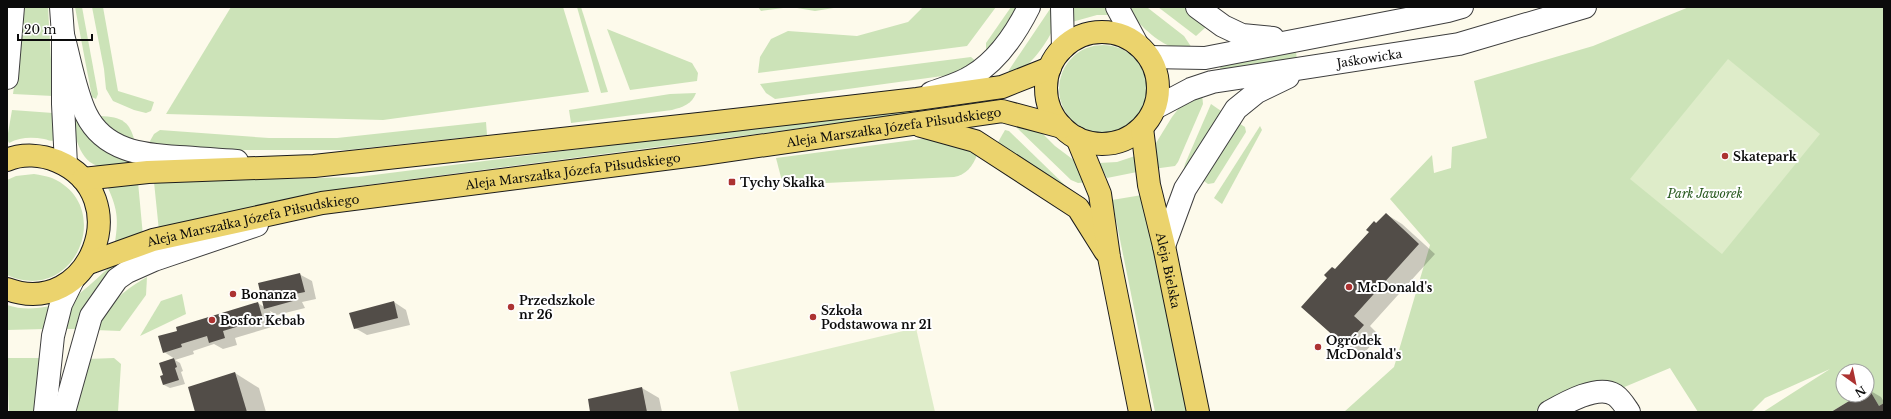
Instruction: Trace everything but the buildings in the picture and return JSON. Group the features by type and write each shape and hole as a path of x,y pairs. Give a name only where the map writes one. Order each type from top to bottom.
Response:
{"main road":[{"path":"1069,132 1093,143 1111,143 1128,138 1142,128 1155,108 1158,91 1157,73 1143,50 1123,36 1108,32 1091,33 1076,38 1063,48 1055,57 1046,83 1048,99 1053,114 1069,132 1100,194 1109,257 1140,412"},
{"path":"83,179 148,172 314,166 917,99 1002,87 1050,68"},
{"name":"Aleja Marszałka Józefa Piłsudskiego","path":"88,263 153,240 322,203 703,154 1002,111 1069,132"},
{"path":"912,124 975,141 1078,208 1109,257"},
{"name":"Aleja Bielska","path":"1142,128 1149,185 1164,246 1198,412"},
{"path":"7,160 28,155 48,157 66,165 83,179 95,198 100,220 98,242 88,263 73,280 55,289 36,294 16,292 7,289"}],"street":[{"path":"7,78 13,7"},
{"path":"61,7 66,165"},
{"path":"917,99 971,77 989,63 1020,26 1029,7"},
{"path":"1062,7 1063,48"},
{"path":"1117,7 1143,50 1206,58 1448,12 1462,7"},
{"path":"1197,7 1224,26 1242,35 1294,41"},
{"name":"Jaśkowicka","path":"1155,108 1191,89 1212,82 1459,44 1585,7"},
{"path":"63,35 86,114 99,132 108,141 124,149 148,155 314,166"},
{"path":"1164,246 1185,189 1236,109 1257,92 1305,68"},
{"path":"64,412 91,316 108,290 117,280 127,272 154,260 322,203"},
{"path":"45,412 53,336 61,304 73,280"},
{"path":"1549,412 1570,401 1596,392 1608,392 1616,396 1626,407"}],"green space":[{"path":"25,7 48,7 53,96 13,94"},
{"path":"75,7 82,7 98,94 96,99 92,97"},
{"path":"92,7 103,7 118,91 154,102 151,111 146,113 134,110 113,101 106,89 104,69"},
{"path":"231,7 563,7 589,92 383,120 166,114"},
{"path":"577,7 581,7 608,92 601,93"},
{"path":"758,7 791,7 761,11"},
{"path":"791,7 840,7 815,11"},
{"path":"923,7 996,7 967,46 758,73 760,57 771,39 788,31 857,36 908,22"},
{"path":"1011,7 1020,7 988,51 986,49 986,43"},
{"path":"1070,7 1106,7 1108,15 1097,15 1072,22"},
{"path":"1125,7 1148,8 1184,36 1192,48 1172,47 1164,43 1145,29"},
{"path":"1158,7 1184,7 1207,24 1207,26 1196,36"},
{"name":"Park Jaworek","path":"1689,7 1884,7 1884,403 1879,406 1875,399 1875,363 1835,363 1835,403 1846,403 1831,412 1763,412 1830,369 1765,398 1751,412 1698,412 1670,368 1622,388 1583,385 1534,412 1344,412 1394,367 1430,245 1390,199 1432,155 1434,173 1451,168 1452,147 1487,138 1474,81 1593,46"},
{"path":"1050,9 1055,9 1053,28 1044,45 1029,63 1017,71 1008,74 1009,70"},
{"path":"607,29 692,63 698,73 697,81 630,90"},
{"path":"1103,45 1120,49 1134,58 1143,72 1147,89 1143,106 1134,120 1120,129 1103,133 1086,129 1072,120 1063,106 1059,89 1063,72 1072,58 1086,49"},
{"path":"1296,52 1297,60 1221,72 1219,63"},
{"path":"971,57 979,64 957,74 775,99 766,93 760,84"},
{"name":"Skatepark","path":"1728,59 1820,134 1722,254 1630,179"},
{"path":"696,93 692,100 687,104 672,110 571,123 569,110 670,94"},
{"path":"1202,94 1203,104 1178,162 1175,166 1153,169 1153,152 1156,143 1172,117 1182,104"},
{"path":"993,97 994,103 359,186 159,231 154,182 358,177"},
{"path":"1211,104 1224,113 1186,169 1184,168 1185,164"},
{"path":"12,110 53,113 56,140 51,141 40,138 26,138 9,143 7,139"},
{"path":"79,114 133,159 136,167 101,167 93,164 87,159 82,153 76,138 71,115"},
{"path":"100,116 119,119 128,125 135,143 112,131"},
{"path":"486,122 487,135 347,150 242,150 151,146 150,141 154,134 160,130 269,138 337,138"},
{"path":"1237,122 1245,127 1246,132 1214,183 1208,184 1200,178"},
{"path":"1014,125 1040,131 1055,146 1075,161 1089,182 1078,183 1071,180"},
{"path":"1260,126 1262,130 1222,204 1214,198"},
{"path":"1005,130 1009,131 1071,191 997,144"},
{"path":"929,138 955,142 977,155 973,163 965,172 954,177 783,185 776,158"},
{"path":"1135,156 1137,172 1107,178 1099,163 1117,162"},
{"path":"34,174 52,178 71,191 82,209 84,229 79,249 68,265 52,277 31,281 7,275 7,180 16,176"},
{"path":"138,182 143,236 115,242 117,226 116,213 113,200 107,186"},
{"path":"1142,195 1187,412 1155,412 1112,200"},
{"path":"127,257 87,302 77,329 63,329 67,310 76,297 112,265"},
{"path":"147,277 146,295 120,331 95,330 116,299"},
{"path":"182,294 186,314 140,336 161,301"},
{"path":"7,305 18,308 39,308 50,306 45,329 7,330"},
{"path":"916,328 935,412 739,412 730,372"},
{"path":"7,358 42,358 35,412 9,412"},
{"path":"114,358 121,364 118,412 73,412 87,359"}],"place":[{"name":"Skatepark","path":"1725,156"},
{"name":"Tychy Skałka","path":"732,182"},
{"name":"McDonald's","path":"1349,287"},
{"name":"Bonanza","path":"233,294"},
{"name":"Przedszkole nr 26","path":"511,307"},
{"name":"Szkoła Podstawowa nr 21","path":"813,317"},
{"name":"Bosfor Kebab","path":"212,320"},
{"name":"Ogródek McDonald's","path":"1318,347"}]}
